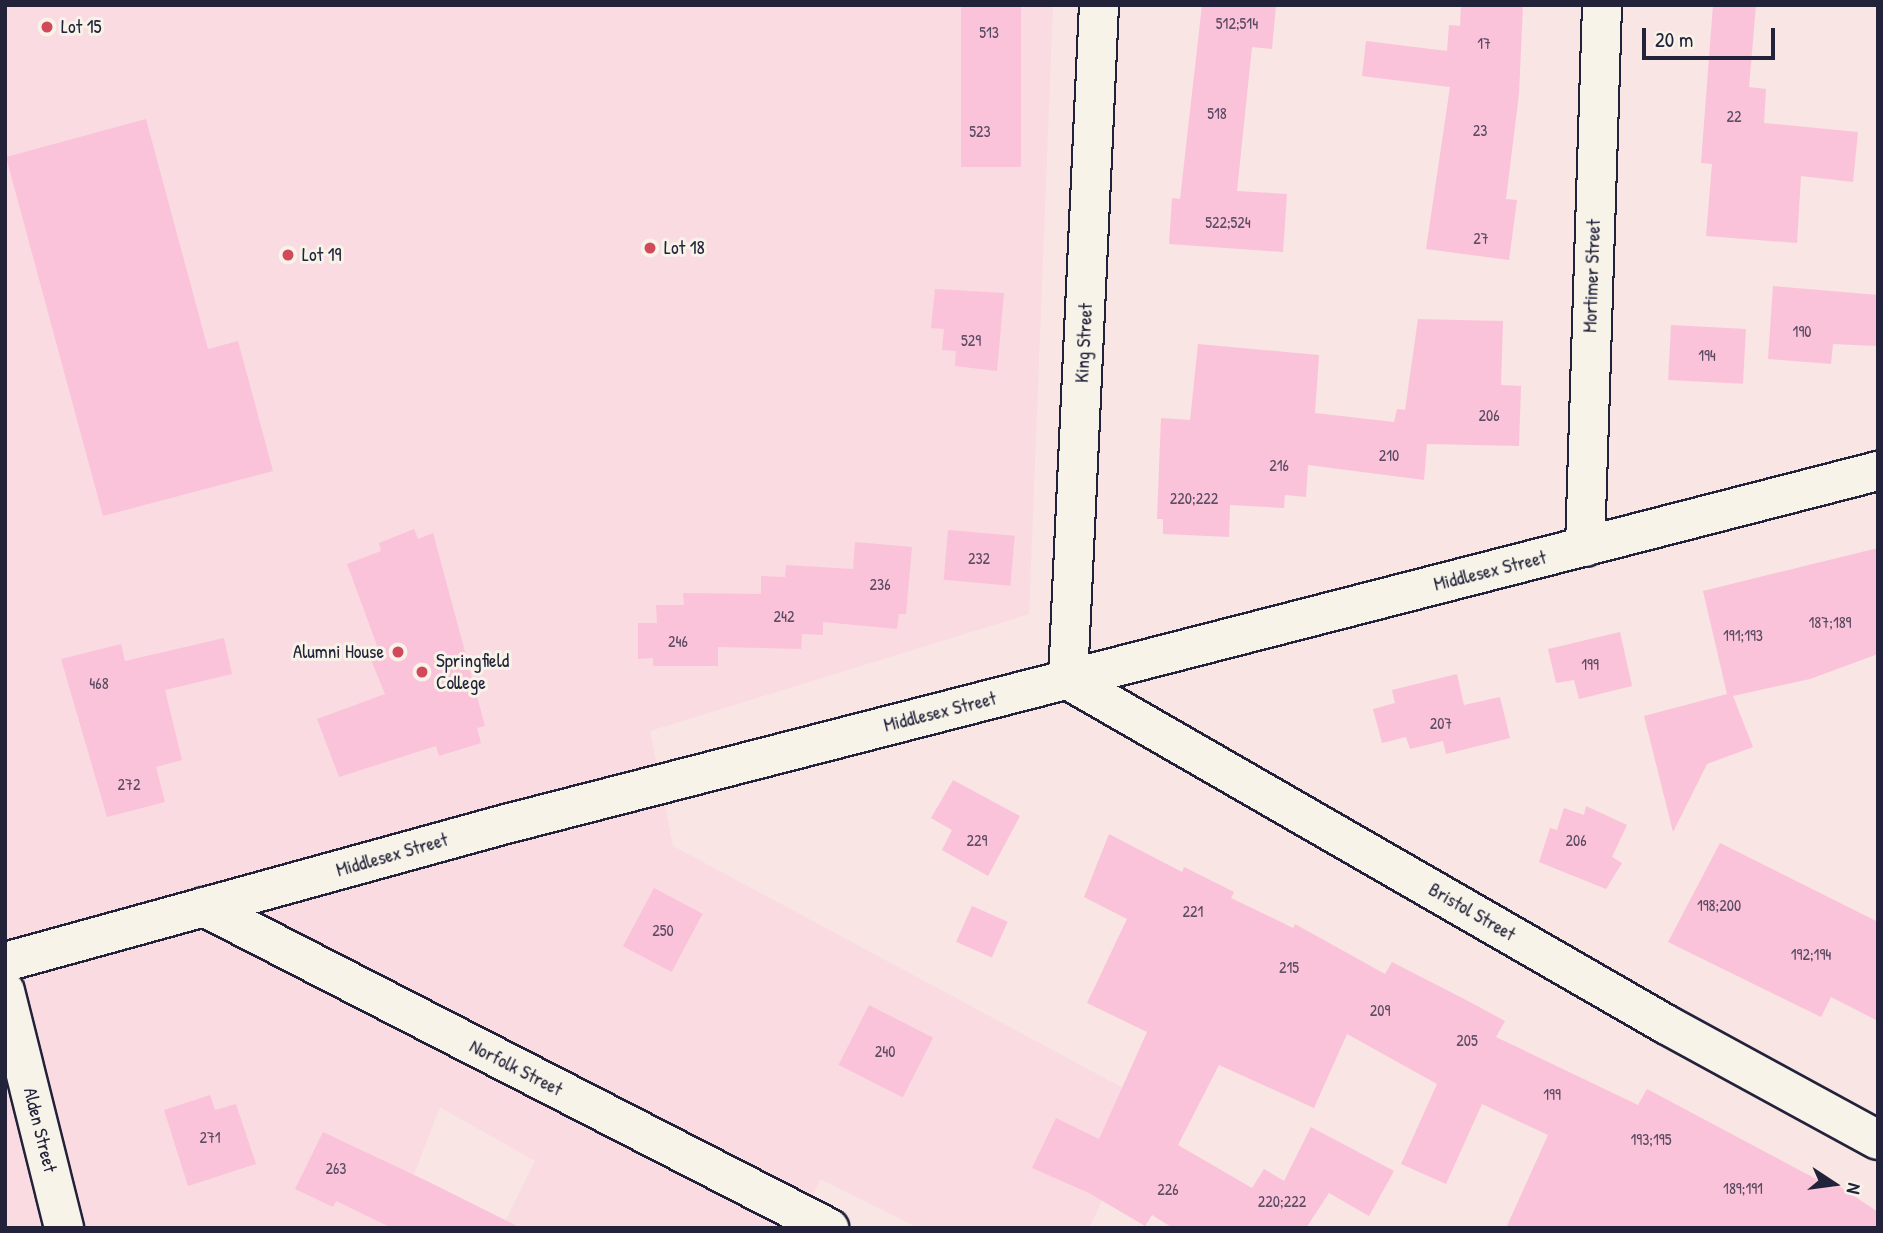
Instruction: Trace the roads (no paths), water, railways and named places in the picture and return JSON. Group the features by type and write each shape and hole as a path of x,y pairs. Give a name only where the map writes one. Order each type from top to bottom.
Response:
{"street":[{"name":"King Street","path":"1068,680 1099,5"},
{"name":"Mortimer Street","path":"1585,547 1602,5"},
{"name":"Middlesex Street","path":"5,962 502,825 1878,471"},
{"name":"Bristol Street","path":"1068,680 1667,1025 1878,1140"},
{"name":"Norfolk Street","path":"204,907 829,1228"},
{"name":"Alden Street","path":"5,991 64,1228"}],"place":[{"name":"Lot 15","path":"47,27"},
{"name":"Lot 18","path":"650,248"},
{"name":"Lot 19","path":"288,255"},
{"name":"Alumni House","path":"398,652"},
{"name":"Springfield College","path":"422,672"}]}
